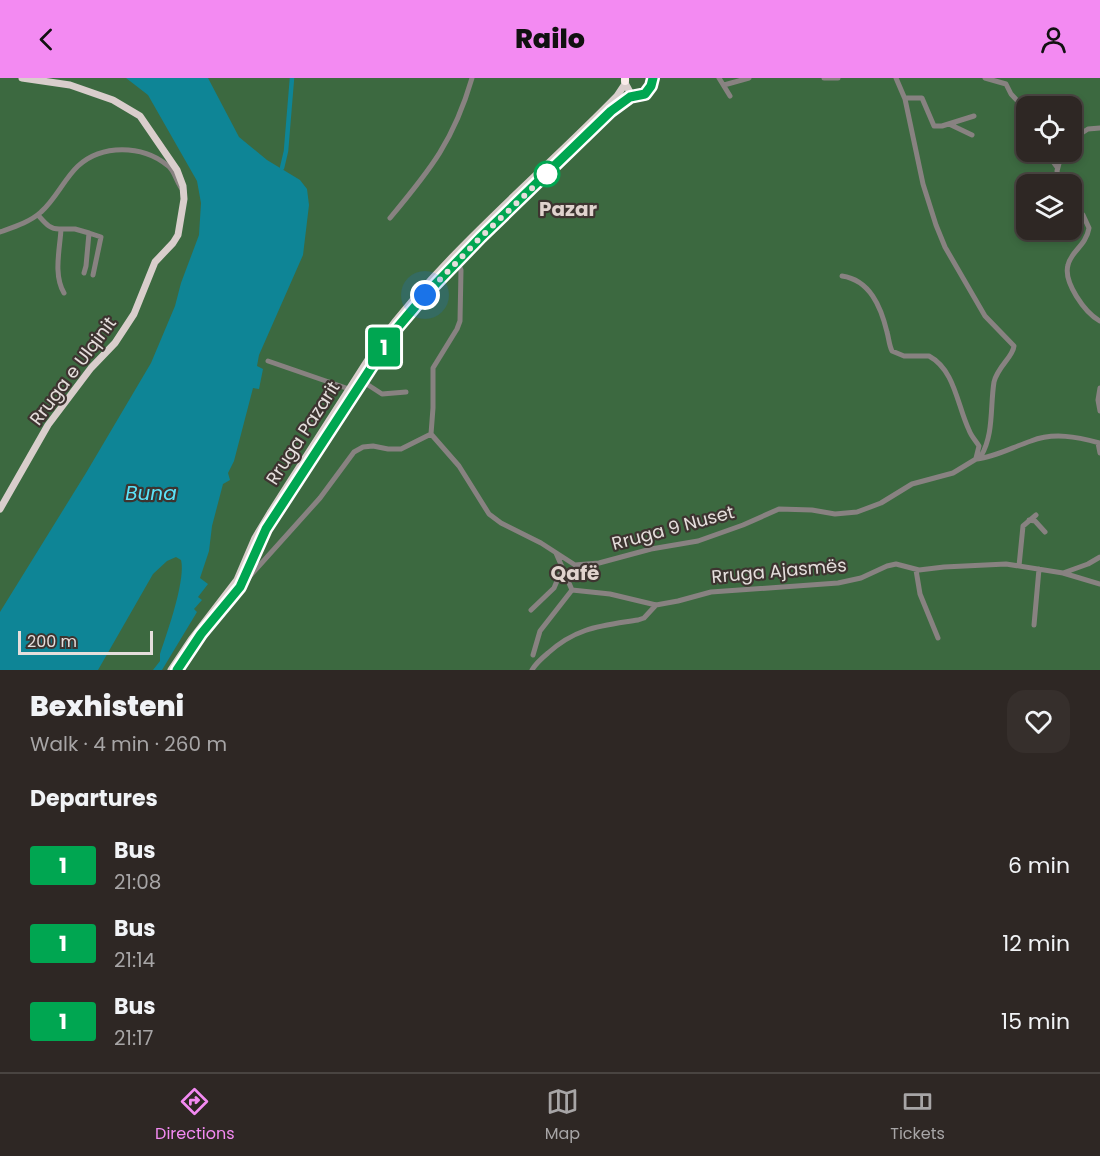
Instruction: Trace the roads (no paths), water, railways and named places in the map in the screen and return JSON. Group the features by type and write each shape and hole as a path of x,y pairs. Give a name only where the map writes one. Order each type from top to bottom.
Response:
{"main road":[{"path":"22,78 65,84 113,100 135,112 146,123 177,170 184,191"},
{"name":"Rruga Pazarit","path":"177,670 192,646 240,587 263,535 397,328 458,261 611,111 630,97 645,94 651,86 651,79"},
{"path":"625,80 627,89 636,96"},
{"name":"Rruga Pazarit","path":"171,670 237,580 255,538 380,341 426,284 617,96 625,80"},
{"name":"Rruga e Ulqinit","path":"0,509 48,425 91,368 115,343 134,314 155,262 178,235 184,191"}],"street":[{"path":"390,218 441,153 460,114 471,78"},
{"path":"719,78 730,96"},
{"path":"724,85 749,78"},
{"path":"824,78 838,78"},
{"path":"896,78 905,98 923,184 945,247 986,316 1014,346 1013,352 995,379 991,424 981,456 975,459"},
{"path":"985,78 1006,84 1016,99"},
{"path":"905,98 922,98 934,126 974,117"},
{"path":"949,124 972,135"},
{"path":"1082,133 1088,129 1100,128"},
{"path":"0,232 38,215 77,167 87,159 107,151 143,151 159,159 172,170 180,188 184,191"},
{"path":"1054,162 1058,174"},
{"path":"1057,167 1059,162"},
{"path":"1082,213 1089,228 1085,242 1068,264 1068,275 1080,302 1090,315 1100,321"},
{"path":"38,215 49,227 56,230 75,229 101,237 93,275"},
{"path":"61,229 58,272 60,286 64,292"},
{"path":"84,273 89,233"},
{"path":"458,261 461,270 460,321 458,329 433,368 431,434 459,466 489,514 575,565 564,573 554,588 531,610"},
{"path":"842,276 855,280 871,292 882,316 892,351 904,356 929,356 945,370 970,433 979,446 975,459"},
{"path":"268,361 350,389"},
{"name":"Rruga Pazarit","path":"362,381 382,394 406,392"},
{"path":"1100,388 1098,400 1100,411"},
{"path":"240,587 320,498 354,452 363,447 373,446 401,450 423,436 431,434"},
{"name":"Rruga 9 Nuset","path":"575,565 599,563 651,549 698,541 744,525 778,509 812,510 835,514 857,512 880,503 912,484 948,475 975,459 984,458 1031,441 1054,437 1075,437 1099,443"},
{"path":"1099,443 1100,453"},
{"path":"1019,566 1023,526 1036,515"},
{"path":"1029,520 1035,521 1045,532"},
{"path":"533,655 540,631 572,590 556,553"},
{"path":"1064,573 1100,557"},
{"name":"Rruga Ajasmës","path":"572,590 610,594 657,605 711,592 838,583 861,578 891,565 916,570 992,564 1019,566 1064,573 1100,584"},
{"path":"1034,625 1039,569"},
{"path":"916,570 920,594 938,638"},
{"path":"532,670 540,659 578,632 603,625 641,619 657,605"}],"water":[{"name":"Buna","path":"126,78 208,78 239,137 267,160 300,180 307,189 309,205 303,255 259,355 257,366 263,369 259,389 253,388 234,461 228,473 230,480 223,484 212,526 209,551 200,578 208,584 198,597 202,600 194,609 197,612 162,670 153,670 160,661 181,580 181,560 176,557 167,561 153,574 98,670 0,670 0,612 151,363 175,306 199,235 201,203 197,181 148,95"}],"waterway":[{"path":"282,168 286,151 292,78"}],"district":[{"name":"Pazar","path":"568,209"},
{"name":"Qafë","path":"575,573"}]}
